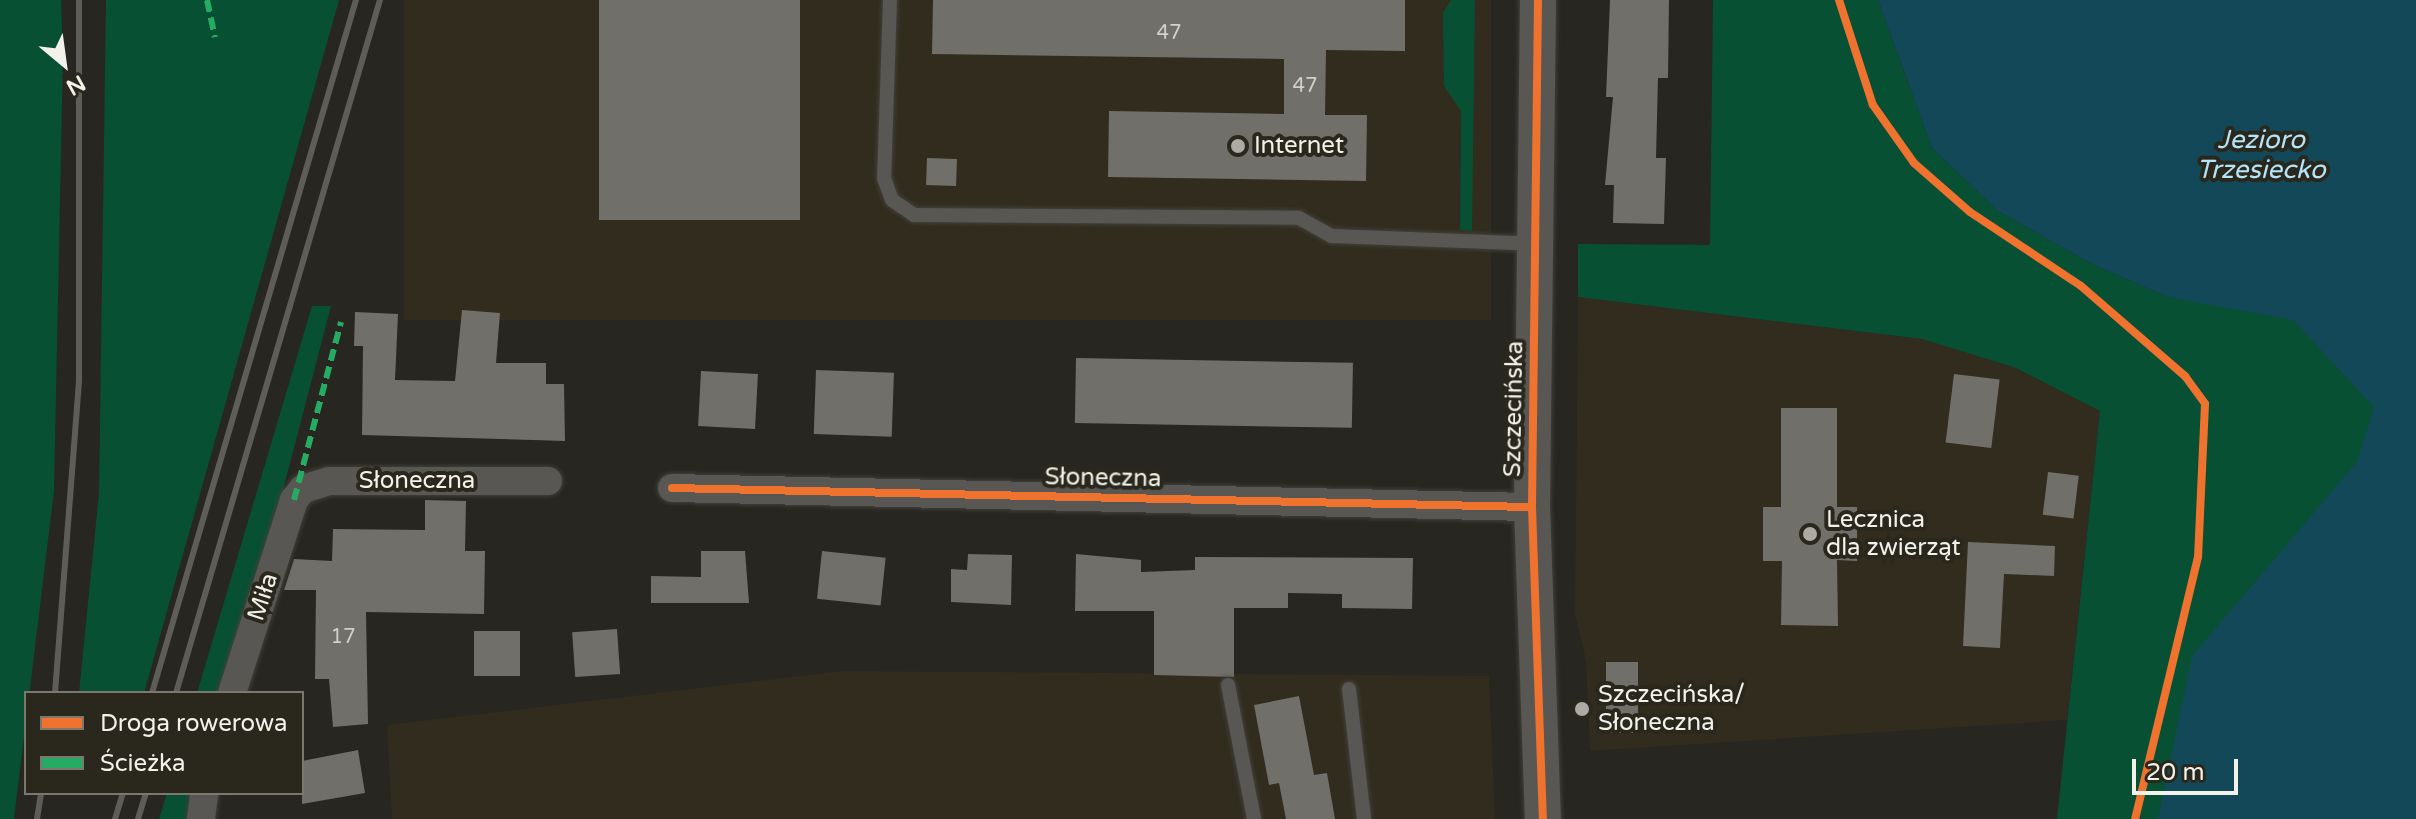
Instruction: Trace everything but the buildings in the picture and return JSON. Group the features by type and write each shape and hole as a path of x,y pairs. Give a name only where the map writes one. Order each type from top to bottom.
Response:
{"street":[{"name":"Szczecińska","path":"1538,0 1532,507 1543,819"},
{"name":"Słoneczna","path":"294,500 303,489 329,481 548,481"},
{"name":"Słoneczna","path":"672,488 1532,507"},
{"name":"Miła","path":"233,691 294,500"},
{"path":"201,819 204,795"}],"lane":[{"path":"890,0 884,178 892,200 914,215 1299,218 1331,236 1536,244"},
{"path":"1228,685 1254,819"},
{"path":"1349,689 1364,819"}],"shaded area":[{"path":"404,0 1491,0 1491,320 404,320"},
{"path":"1578,297 1922,339 2016,368 2100,411 2067,720 1590,751 1586,661 1575,614"},
{"path":"842,671 1489,676 1495,819 392,819 387,725"}],"green space":[{"path":"0,0 61,0 63,55 54,491 30,691 24,691 24,737 14,819 0,819"},
{"path":"106,0 339,0 145,691 79,691 99,493"},
{"path":"1451,0 1475,0 1472,231 1460,230 1461,111 1444,86 1443,13"},
{"path":"1713,0 1878,0 1932,148 1998,211 2092,264 2168,297 2350,277 2416,558 2200,819 2057,819 2100,411 2016,368 1922,339 1578,297 1578,244 1710,245"},
{"path":"312,306 331,306 282,494 219,691 198,691"},
{"path":"166,795 190,795 187,819 159,819"}],"water":[{"name":"Jezioro Trzesiecko","path":"1878,0 2416,0 2416,819 2158,819 2192,656 2357,462 2374,407 2293,320 2168,297 2092,264 1998,211 1932,148"}],"railway":[{"path":"55,691 79,381 79,0"},
{"path":"153,691 356,0"},
{"path":"177,691 380,0"},
{"path":"37,819 41,795"},
{"path":"115,819 122,795"},
{"path":"138,819 145,795"}],"marked path":[{"path":"207,0 215,37"},
{"path":"294,500 341,322"}],"cycle path":[{"path":"1538,0 1532,507 1543,819"},
{"path":"1839,0 1873,105 1914,163 1970,212 2081,286 2185,376 2205,404 2198,557 2135,819"},
{"path":"672,488 1532,507"}],"place":[{"name":"Internet","path":"1238,146"},
{"name":"Lecznica dla zwierząt","path":"1810,534"},
{"name":"Szczecińska/ Słoneczna","path":"1582,709"}]}
